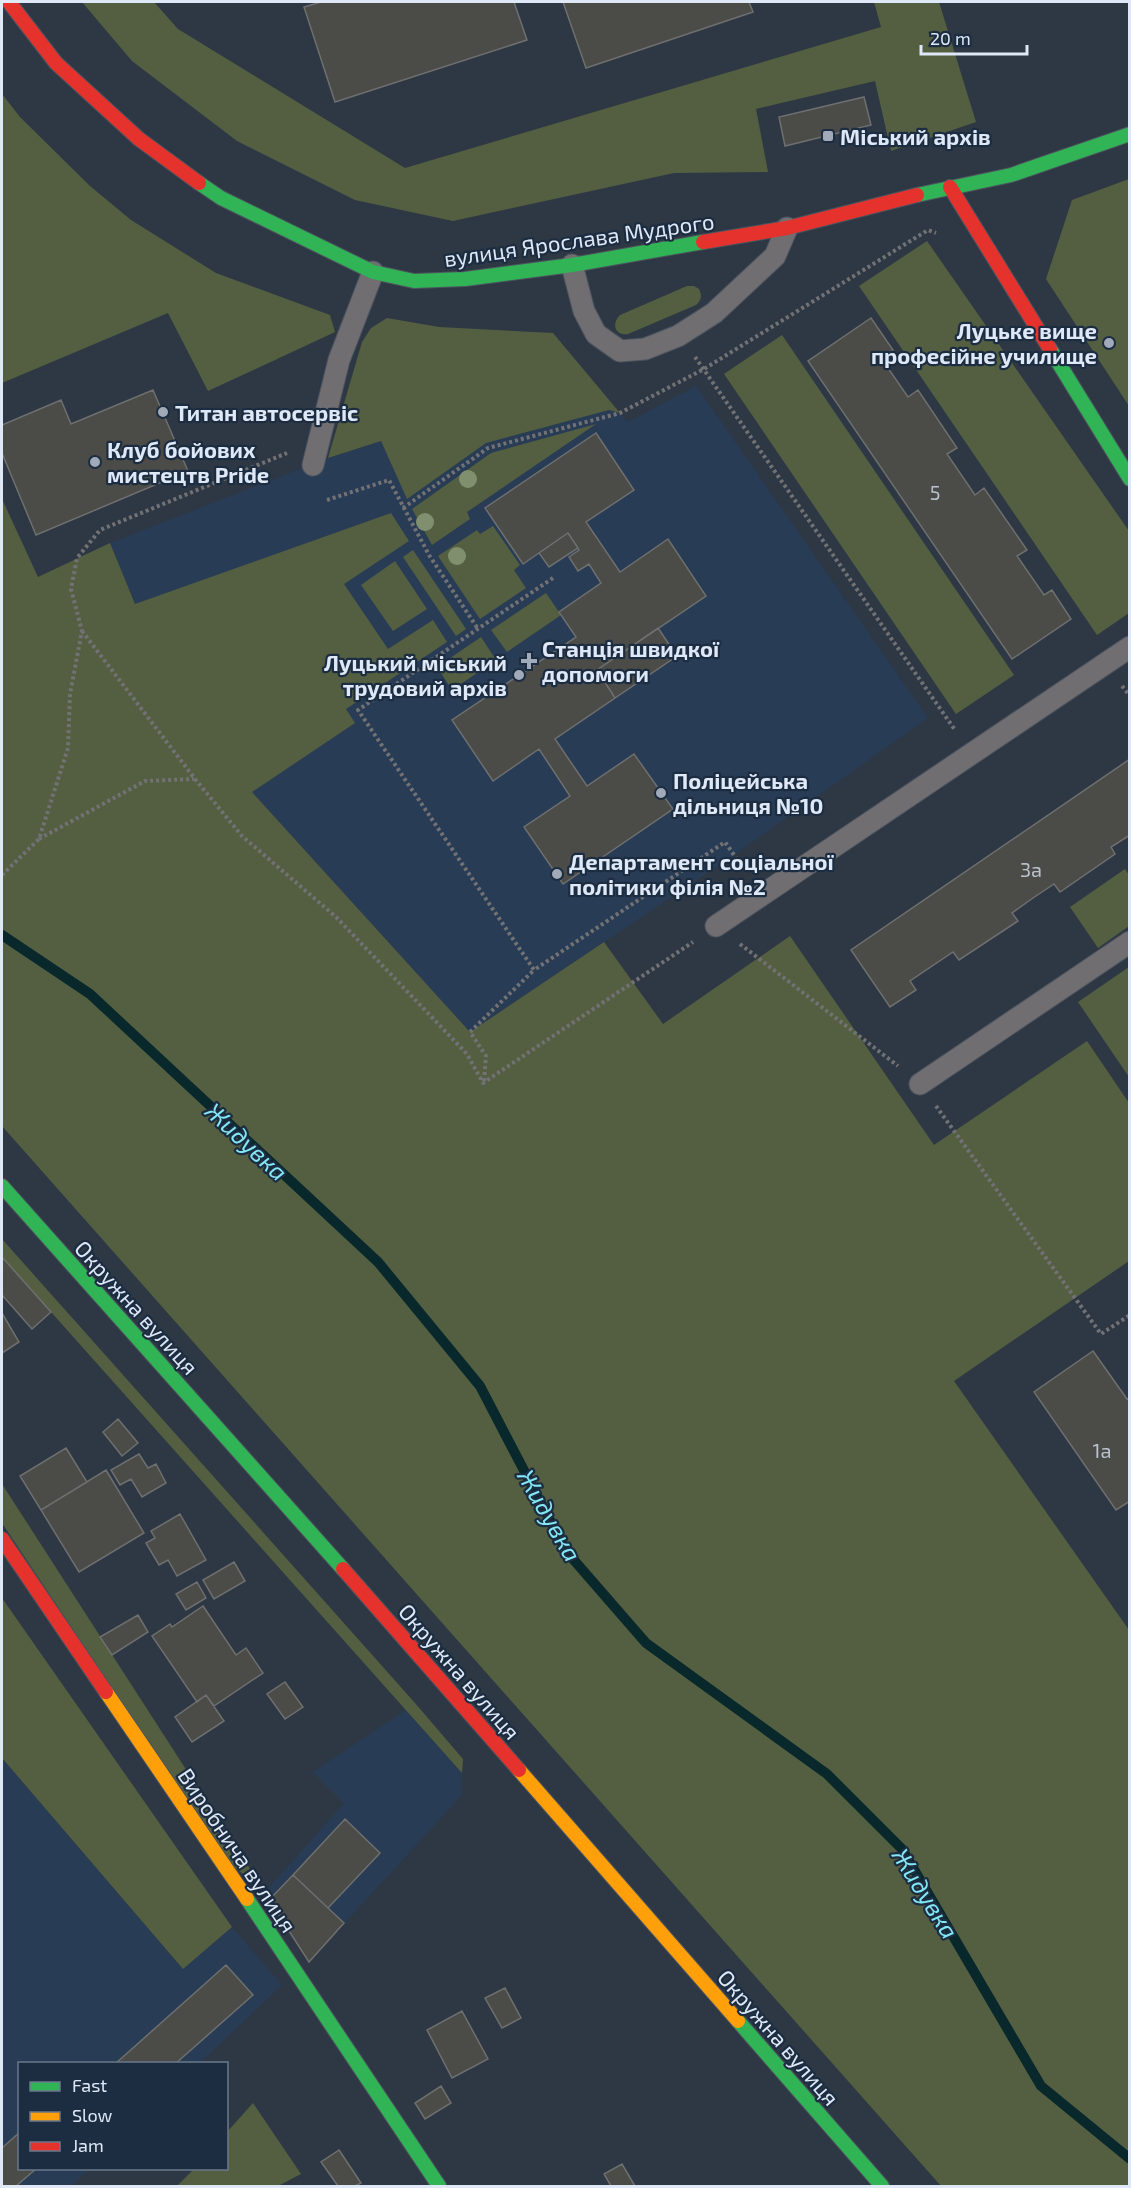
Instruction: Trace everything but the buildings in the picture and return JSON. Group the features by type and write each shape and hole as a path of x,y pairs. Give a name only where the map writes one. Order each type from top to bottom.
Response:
{"main road":[{"name":"вулиця Ярослава Мудрого","path":"9,2 56,63 139,139 221,198 373,272 414,281 465,279 572,265 787,228 1011,174 1130,134"},
{"path":"950,187 1130,478"},
{"name":"Окружна вулиця","path":"2,1186 342,1567 882,2187"},
{"name":"Виробнича вулиця","path":"2,1539 439,2187"}],"lane":[{"path":"572,265 584,311 596,334 620,351 645,349 678,336 714,312 775,256 787,228"},
{"path":"314,465 339,360 373,272"},
{"path":"716,926 1130,647"},
{"path":"920,1084 1130,942"}],"path":[{"path":"403,508 488,448 621,412 704,369 928,230 940,235"},
{"path":"678,336 704,369 970,753"},
{"path":"319,441 100,530 77,558 71,589 82,631 195,779 242,836 336,917 467,1054 483,1083"},
{"path":"327,500 389,480 429,555 478,629"},
{"path":"534,970 358,710 553,578"},
{"path":"39,839 68,748 70,694 82,631"},
{"path":"2,875 39,839 145,781 195,779"},
{"path":"483,1083 486,1056 470,1032 534,970 725,842 762,895"},
{"path":"483,1083 716,926 920,1084 1101,1334 1130,1315"}],"shaded area":[{"name":"Станція швидкої допомоги","path":"696,386 928,718 734,855 470,1032 252,792 135,604 110,543 328,458 381,441 609,410 620,413 628,422"},
{"path":"406,1710 462,1773 461,1796 309,1962 265,1892 344,1803 313,1772"},
{"path":"2,1758 183,1969 232,1927 282,1985 201,2062 18,2062 18,2170 89,2170 71,2186 2,2186"}],"green space":[{"path":"82,2 154,2 178,29 405,168 881,27 874,2 939,2 976,122 891,151 875,81 756,109 768,172 674,173 453,221 355,200 237,141 132,61"},
{"path":"2,94 20,117 90,186 131,220 216,273 330,315 335,332 208,391 168,313 2,383"},
{"name":"Луцьке вище професійне училище","path":"1130,179 1129,406 1046,279 1072,200"},
{"path":"927,241 1129,531 1129,613 1097,635 859,286"},
{"path":"687,286 699,289 701,297 696,305 628,334 617,331 615,325 620,315"},
{"path":"387,318 439,327 553,333 620,413 609,410 486,443 407,499 381,441 328,458 362,342 371,328"},
{"path":"782,335 1014,675 956,714 724,374"},
{"path":"596,424 467,512 470,519 432,545 412,509 491,453"},
{"path":"2,499 38,577 110,543 135,604 391,513 409,541 344,584 388,649 433,620 447,642 346,709 355,723 252,792 470,1032 604,942 663,1024 790,936 934,1145 1087,1041 1129,1103 1129,1261 954,1381 1129,1630 1129,2186 941,2186 2,1126"},
{"path":"493,526 520,565 514,570 526,588 480,619 438,556 477,530 480,534"},
{"path":"413,550 466,629 456,636 403,557"},
{"path":"395,561 427,609 393,631 361,585"},
{"path":"546,593 561,615 507,652 491,630"},
{"path":"481,637 496,660 452,690 437,667"},
{"path":"1125,869 1129,875 1129,926 1098,948 1070,907"},
{"path":"1129,967 1129,1077 1078,1002"},
{"path":"2,1239 415,1703 463,1759 462,1773 2,1257"},
{"path":"2,1484 265,1892 227,1861 2,1523"},
{"path":"2,1598 232,1927 183,1969 2,1758"},
{"path":"253,2103 301,2174 278,2186 177,2186 193,2170 228,2170 228,2131"}],"waterway":[{"name":"Жидувка","path":"2,935 90,994 378,1262 480,1386 566,1551 646,1643 827,1774 902,1849 1041,2086 1130,2159"}],"traffic: fast":[{"path":"917,195 1011,175 1130,134"},
{"path":"199,183 221,198 373,272 414,281 465,279 572,265 703,242"},
{"path":"1050,349 1130,479"},
{"path":"2,1186 343,1569"},
{"path":"247,1899 439,2186"},
{"path":"738,2021 882,2186"}],"traffic: slow":[{"path":"106,1692 247,1899"},
{"path":"519,1770 738,2021"}],"traffic: jam":[{"path":"9,2 56,63 139,139 199,183"},
{"path":"950,187 1050,349"},
{"path":"703,242 787,228 917,195"},
{"path":"2,1539 106,1692"},
{"path":"343,1569 519,1770"}],"place":[{"name":"Міський архів","path":"828,136"},
{"name":"Луцьке вище професійне училище","path":"1109,343"},
{"name":"Титан автосервіс","path":"163,412"},
{"name":"Клуб бойових мистецтв Pride","path":"95,462"},
{"name":"Станція швидкої допомоги","path":"529,661"},
{"name":"Луцький міський трудовий архів","path":"519,675"},
{"name":"Поліцейська дільниця №10","path":"661,793"},
{"name":"Департамент соціальної політики філія №2","path":"557,874"}]}
